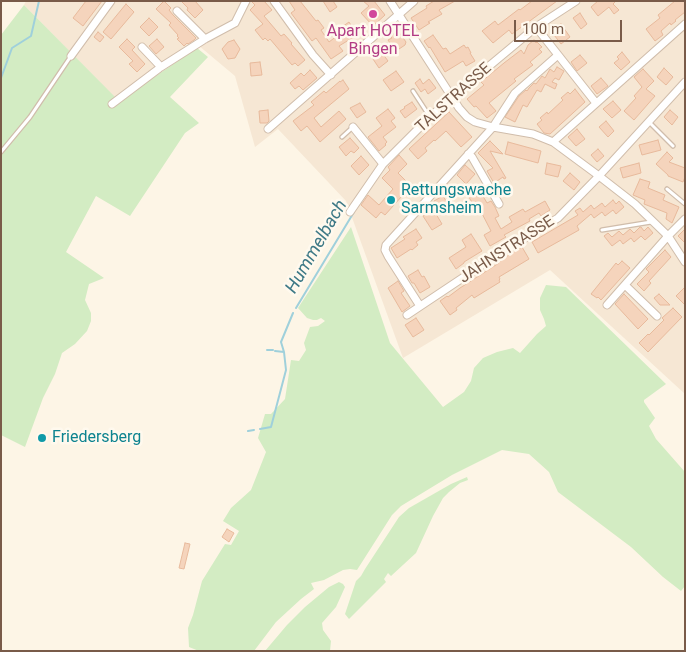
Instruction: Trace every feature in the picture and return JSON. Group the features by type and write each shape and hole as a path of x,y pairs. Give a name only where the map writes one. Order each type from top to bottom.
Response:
{"street":[{"path":"71,56 110,1"},
{"path":"112,104 205,39 235,23 246,1"},
{"path":"274,1 312,55 331,76"},
{"path":"390,1 461,111 467,117 493,127 533,134 553,142 635,204 654,221 668,236 685,262"},
{"path":"268,130 414,1"},
{"name":"TALSTRASSE","path":"350,212 383,164 452,97 536,27 576,1"},
{"path":"177,11 205,39"},
{"path":"553,142 685,24"},
{"path":"536,27 596,103"},
{"path":"142,47 161,68"},
{"path":"420,306 388,256 385,250 386,245 493,127 515,94 558,55"},
{"name":"JAHNSTRASSE","path":"407,314 558,218 685,82"},
{"path":"353,127 383,164"},
{"path":"468,154 472,157 499,204"},
{"path":"607,305 685,218"},
{"path":"625,285 657,316"}],"lane":[{"path":"1,152 30,117 71,56"},
{"path":"413,91 430,118"},
{"path":"649,121 673,146"},
{"path":"342,137 353,127"},
{"path":"667,189 685,204"},
{"path":"602,230 654,221"}],"shaded area":[{"path":"26,1 685,1 685,394 550,270 403,358 346,201 278,129 255,147 235,76 198,45 119,102 24,5"}],"green space":[{"path":"24,5 119,101 197,48 208,57 170,97 199,123 185,133 130,216 96,196 66,252 104,278 89,284 85,300 91,313 91,321 87,331 75,344 62,353 25,447 1,435 1,35"},
{"path":"351,227 390,343 443,407 464,392 471,381 474,368 483,358 513,348 520,353 546,326 540,310 540,298 546,285 566,287 666,384 644,400 644,402 655,418 649,426 656,439 685,472 685,586 681,591 631,547 558,492 549,472 529,454 502,450 452,475 401,506 392,515 357,570 343,570 324,580 311,583 314,589 276,622 254,651 199,651 189,647 188,628 202,581 225,544 231,545 239,531 223,521 231,508 251,490 266,452 258,438 265,414 271,414 285,399 291,360 299,361 306,350 304,343 310,327 318,326 325,321 321,318 313,320 307,318 298,308"},
{"path":"467,477 468,480 460,483 443,498 416,553 391,576 388,573 384,579 386,582 349,619 345,614 356,581 399,517 409,508"},
{"path":"339,582 345,587 336,607 322,623 323,630 331,641 330,651 265,651 305,607 329,587"}],"building":[{"path":"86,1 102,1 83,26 73,18"},
{"path":"164,1 171,8 169,10 173,15 196,38 184,46 177,39 179,38 178,35 169,25 171,23 156,9"},
{"path":"181,1 195,1 203,10 195,18"},
{"path":"251,1 264,1 272,10 264,16 281,36 284,34 305,60 298,66 295,63 292,65 270,39 268,41 265,38 263,40 255,30 263,24 250,10 255,5"},
{"path":"289,1 300,1 324,28 321,30 329,42 342,32 339,29 349,22 357,35 339,46 343,51 331,59 316,38 312,41 291,13 295,10"},
{"path":"323,1 333,1 337,7 330,12"},
{"path":"363,1 374,1 385,15 373,26 361,13 369,6"},
{"path":"434,1 455,1 439,10 442,14 419,30 411,18"},
{"path":"532,1 557,1 512,34 509,30 493,43 482,31 495,21 498,25"},
{"path":"598,1 616,1 613,4 619,10 614,14 609,7 598,16 591,7"},
{"path":"675,1 685,1 685,12 671,25 670,23 661,31 663,35 655,41 646,29 660,18 658,15"},
{"path":"126,4 134,12 111,39 103,32"},
{"path":"580,13 587,24 581,29 573,18"},
{"path":"149,18 158,27 149,36 140,27"},
{"path":"561,24 570,37 561,44 551,31"},
{"path":"398,31 406,42 399,49 397,46 394,49 388,40 392,38 390,36"},
{"path":"98,32 104,37 100,42 94,37"},
{"path":"433,35 443,49 446,48 450,54 464,45 466,48 468,47 475,61 466,66 463,61 445,72 430,47 424,41"},
{"path":"127,39 135,47 132,50 145,64 137,72 129,64 133,61 119,47"},
{"path":"157,39 164,47 156,54 149,46"},
{"path":"234,40 240,49 235,58 228,59 222,49 228,42"},
{"path":"534,40 542,47 539,49 542,52 530,62 533,65 514,79 516,81 489,103 496,111 487,118 467,99 484,85 481,82 504,63 521,50 524,54 528,45"},
{"path":"380,50 388,61 379,68 371,56"},
{"path":"622,52 630,62 621,70 614,63 619,59 617,57"},
{"path":"580,55 587,63 577,71 571,62"},
{"path":"260,62 262,75 251,76 250,63"},
{"path":"557,67 564,71 559,80 555,78 552,82 557,84 555,89 545,84 541,92 537,90 527,107 523,105 515,122 505,117 519,96 534,83 536,84 542,76 545,78 550,69 554,72"},
{"path":"664,68 673,77 666,85 657,77"},
{"path":"643,69 654,81 646,89 655,96 634,120 624,111 636,98 634,96 642,87 634,77"},
{"path":"310,70 317,78 303,90 299,86 295,89 290,83 301,73 304,76"},
{"path":"396,71 404,82 391,91 383,80"},
{"path":"601,78 608,86 597,94 591,86"},
{"path":"420,79 423,84 429,79 436,88 428,94 425,89 421,92 415,83"},
{"path":"343,80 349,89 314,118 321,127 339,111 346,119 320,142 307,126 301,131 293,121 314,105 311,102 324,91 326,93"},
{"path":"575,89 585,102 550,134 544,133 537,124 542,120 540,118 547,112 548,114 563,100 561,98 568,92 570,94"},
{"path":"613,101 621,110 612,118 603,109"},
{"path":"412,102 417,109 405,118 400,111"},
{"path":"360,103 366,112 357,118 350,108"},
{"path":"388,109 395,118 391,121 396,127 383,137 387,142 379,151 368,137 382,126 376,118"},
{"path":"268,110 269,121 267,123 260,123 259,111"},
{"path":"670,110 678,117 672,125 664,117"},
{"path":"449,112 472,137 461,147 446,131 425,148 427,151 418,159 409,149"},
{"path":"606,121 614,131 608,137 599,127"},
{"path":"577,129 585,139 576,146 568,137"},
{"path":"350,138 359,148 354,153 351,151 346,156 339,147"},
{"path":"658,140 661,150 642,155 639,145"},
{"path":"490,141 503,154 490,151 506,178 504,179 503,177 494,183 487,171 493,168 478,153"},
{"path":"508,142 541,151 538,163 505,154"},
{"path":"598,149 604,156 597,162 591,155"},
{"path":"667,152 673,158 669,162 685,168 683,182 668,176 656,164"},
{"path":"399,155 407,164 398,173 411,186 385,215 381,212 376,218 361,205 368,195 379,205 393,189 382,178 390,170 388,167"},
{"path":"361,156 369,165 359,175 351,166"},
{"path":"547,163 561,166 558,177 545,174"},
{"path":"639,163 641,173 623,178 620,168"},
{"path":"465,165 475,174 466,184 457,175"},
{"path":"570,173 580,182 574,190 563,181"},
{"path":"640,179 650,182 648,188 665,195 663,200 679,207 672,223 666,219 667,213 644,204 645,200 633,195"},
{"path":"477,186 487,203 491,201 495,207 499,216 495,218 501,229 512,222 509,217 523,209 525,212 545,201 550,210 541,216 539,213 529,219 530,221 504,235 506,237 490,246 484,235 491,231 476,202 473,204 466,192"},
{"path":"443,196 448,204 439,210 434,201"},
{"path":"613,200 616,204 619,201 624,207 616,214 613,210 605,216 602,212 594,218 591,214 577,226 579,230 538,253 532,242 578,215 575,211 580,208 583,212 591,205 594,209 602,203 605,207"},
{"path":"433,209 442,224 432,230 423,216"},
{"path":"640,227 644,231 648,227 653,233 645,240 641,236 634,242 631,238 623,244 620,240 612,246 604,236 608,233 612,237 619,231 623,235 630,229 634,233"},
{"path":"416,229 422,238 416,242 418,245 397,258 391,248"},
{"path":"685,229 685,243 678,236"},
{"path":"471,234 482,251 456,269 449,258 466,247 462,240"},
{"path":"522,247 529,259 499,277 500,282 474,298 472,295 450,315 440,301"},
{"path":"665,250 671,257 649,281 651,283 644,291 637,284 649,272 646,269"},
{"path":"622,261 630,268 601,300 591,294 616,263 618,265"},
{"path":"418,270 430,287 420,293 408,276"},
{"path":"398,281 404,291 401,293 410,306 402,312 388,288"},
{"path":"685,287 685,305 676,296"},
{"path":"624,294 648,319 638,329 615,304"},
{"path":"659,294 670,305 660,305 654,298"},
{"path":"673,308 682,317 648,352 639,343 664,320 662,318"},
{"path":"416,318 424,330 413,337 405,325"},
{"path":"227,529 234,533 229,542 222,537"},
{"path":"185,543 190,544 184,569 179,568"}],"waterway":[{"path":"1,78 12,48 31,36 39,1"},
{"name":"Hummelbach","path":"296,308 354,212"},
{"name":"Hummelbach","path":"260,429 271,427 286,370 281,342 293,313"},
{"path":"267,350 273,350"},
{"path":"275,351 284,352"},
{"name":"Hummelbach","path":"248,431 254,430"}],"place":[{"name":"Apart HOTEL Bingen","path":"373,14"},
{"name":"Rettungswache Sarmsheim","path":"391,200"},
{"name":"Friedersberg","path":"42,438"}]}
